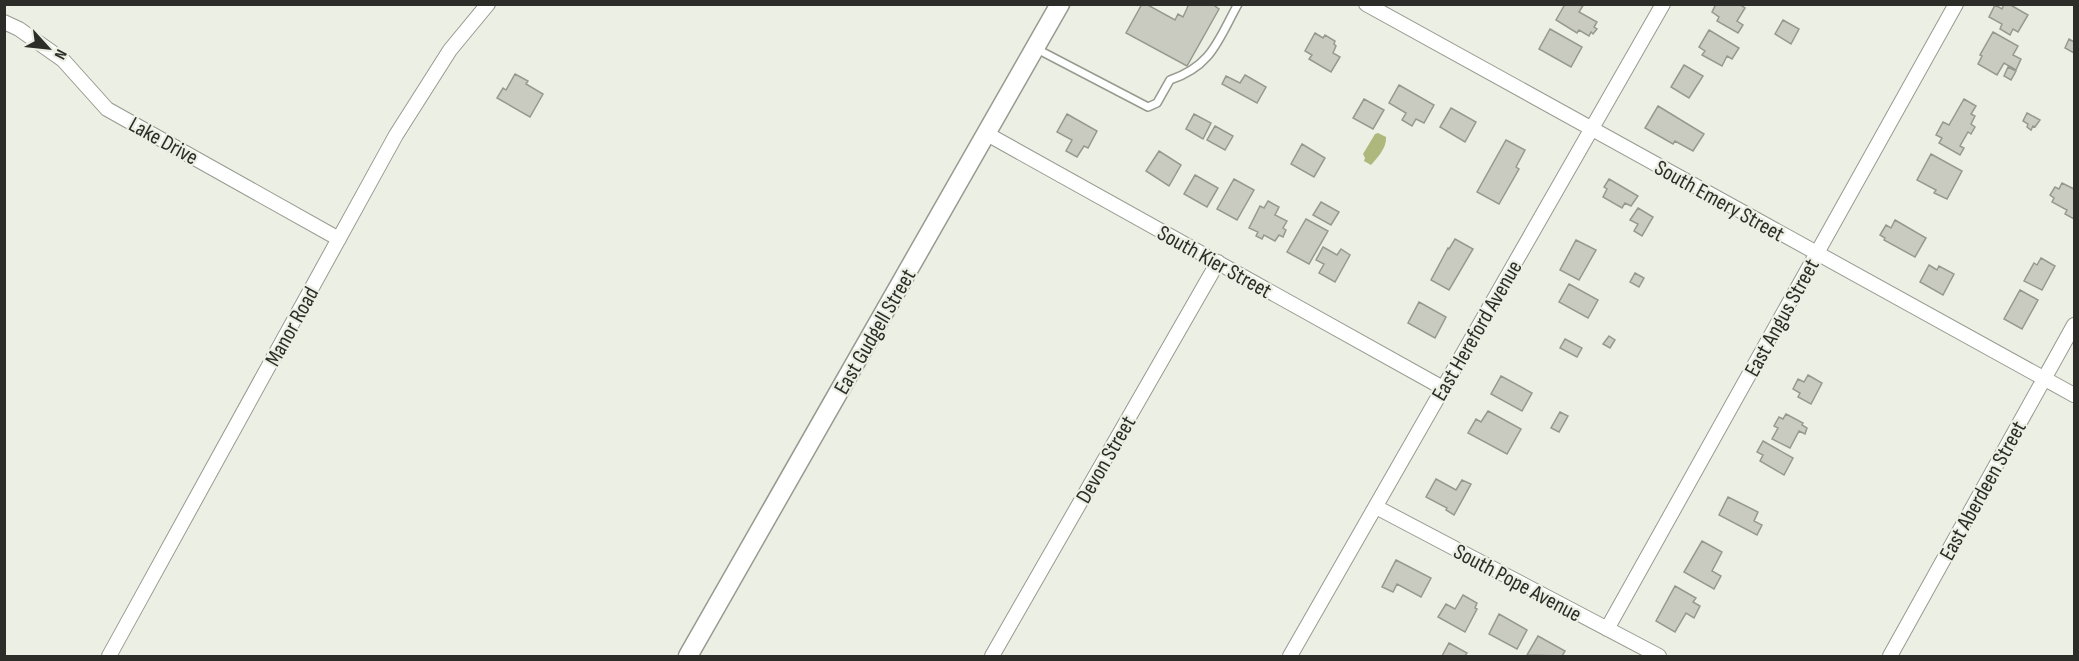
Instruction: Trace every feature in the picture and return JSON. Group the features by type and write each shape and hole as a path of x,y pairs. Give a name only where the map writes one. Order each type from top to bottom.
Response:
{"street":[{"name":"Manor Road","path":"110,657 396,135 450,50 488,4"},
{"name":"East Gudgell Street","path":"688,657 1060,4"},
{"name":"East Hereford Avenue","path":"1290,657 1663,4"},
{"name":"East Angus Street","path":"1607,629 1956,4"},
{"name":"South Emery Street","path":"1372,6 2074,395"},
{"name":"Lake Drive","path":"4,22 20,29 63,60 107,109 339,239"},
{"name":"South Kier Street","path":"987,134 1443,388"},
{"name":"Devon Street","path":"992,657 1218,262"},
{"name":"East Aberdeen Street","path":"1890,657 2074,325"},
{"name":"South Pope Avenue","path":"1376,507 1659,657"}],"lane":[{"path":"1035,48 1148,107 1157,103 1170,80 1186,75 1209,57 1238,4"}],"shaded area":[{"path":"1375,134 1386,137 1386,141 1371,165 1364,161 1363,154"}],"building":[{"path":"1142,4 1175,20 1178,14 1183,17 1189,4 1212,4 1219,9 1187,66 1126,33"},
{"path":"1562,4 1584,4 1579,12 1597,22 1594,27 1597,29 1593,34 1591,32 1589,36 1579,30 1577,33 1556,20 1564,6"},
{"path":"1716,4 1739,4 1745,8 1737,21 1743,25 1738,33 1717,21 1719,17 1712,12"},
{"path":"2004,4 2009,4 2028,15 2018,32 2013,29 2010,35 2000,29 2002,24 1989,17 1995,5 2002,9"},
{"path":"1783,20 1799,29 1791,44 1775,34"},
{"path":"1550,29 1582,47 1571,67 1539,49"},
{"path":"1709,30 1739,48 1732,59 1727,56 1722,66 1702,55 1705,51 1699,47"},
{"path":"1993,32 2018,46 2013,55 2021,59 2016,70 2004,63 1997,75 1978,64 1982,56 1980,55"},
{"path":"1315,33 1323,38 1325,35 1335,41 1336,46 1333,53 1340,57 1331,72 1309,59 1312,55 1305,51"},
{"path":"2069,39 2074,42 2074,53 2065,48"},
{"path":"1684,65 1703,76 1689,98 1671,87"},
{"path":"2008,67 2016,71 2011,80 2004,76"},
{"path":"515,74 528,81 526,84 543,94 530,117 497,98 503,88 506,90"},
{"path":"1245,75 1266,87 1257,103 1222,84 1226,76 1240,83"},
{"path":"1399,85 1434,105 1424,123 1416,119 1412,126 1402,120 1406,113 1389,103"},
{"path":"1364,99 1384,110 1373,129 1353,118"},
{"path":"1964,99 1976,106 1971,114 1975,116 1971,124 1975,127 1971,134 1968,132 1960,146 1964,148 1960,155 1939,143 1942,138 1936,135 1943,122 1949,125"},
{"path":"1658,106 1704,134 1693,151 1675,141 1673,144 1645,128"},
{"path":"1451,108 1476,122 1465,142 1440,127"},
{"path":"2027,113 2040,120 2031,130 2023,121"},
{"path":"1067,114 1097,131 1088,148 1084,146 1077,157 1066,151 1072,140 1057,132"},
{"path":"1194,114 1211,123 1203,139 1186,129"},
{"path":"1215,126 1233,136 1225,150 1207,140"},
{"path":"1506,140 1525,150 1516,167 1519,169 1499,204 1477,192"},
{"path":"1302,144 1325,158 1314,177 1291,164"},
{"path":"1159,151 1181,165 1169,186 1146,171"},
{"path":"1931,154 1962,171 1947,199 1934,193 1936,190 1917,180"},
{"path":"1195,175 1218,188 1207,207 1184,194"},
{"path":"1234,179 1254,190 1237,220 1217,209"},
{"path":"1609,179 1638,196 1631,206 1625,203 1622,208 1603,197 1607,189 1604,187"},
{"path":"2062,183 2074,189 2074,219 2065,214 2067,210 2052,202 2054,198 2050,195 2055,187 2059,189"},
{"path":"1268,201 1279,207 1275,215 1287,221 1283,228 1286,230 1283,237 1279,235 1275,241 1264,235 1262,239 1256,236 1258,232 1249,228 1260,206 1264,208"},
{"path":"1321,202 1339,212 1331,225 1313,215"},
{"path":"1638,208 1653,217 1642,236 1634,231 1638,224 1630,220"},
{"path":"1306,219 1328,231 1309,264 1287,252"},
{"path":"1895,220 1926,238 1915,257 1884,240 1885,238 1880,235 1886,225 1891,228"},
{"path":"1455,239 1473,249 1449,290 1431,280"},
{"path":"1576,240 1596,250 1579,280 1560,270"},
{"path":"1323,247 1337,255 1341,249 1350,255 1335,282 1319,273 1324,264 1316,260"},
{"path":"2041,258 2055,266 2042,290 2024,281 2034,263 2037,265"},
{"path":"1929,265 1937,270 1939,266 1954,274 1943,295 1920,282"},
{"path":"1635,273 1644,278 1639,287 1630,282"},
{"path":"1569,284 1598,300 1588,318 1559,302"},
{"path":"2020,290 2038,300 2022,329 2004,319"},
{"path":"1419,302 1446,317 1435,338 1408,323"},
{"path":"1609,336 1615,340 1610,348 1603,344"},
{"path":"1565,339 1582,348 1577,357 1560,348"},
{"path":"1808,375 1822,383 1811,404 1798,397 1800,393 1793,389 1798,379 1804,382"},
{"path":"1501,376 1532,393 1522,411 1491,394"},
{"path":"1488,411 1521,429 1507,454 1468,433 1476,419 1481,422"},
{"path":"1560,412 1568,416 1559,432 1551,428"},
{"path":"1786,414 1803,423 1802,425 1807,428 1805,434 1799,431 1790,448 1772,439 1778,428 1774,426 1779,417 1783,419"},
{"path":"1763,441 1793,458 1784,475 1760,461 1763,455 1757,452"},
{"path":"1436,479 1456,490 1462,480 1471,484 1454,515 1446,510 1447,508 1426,497"},
{"path":"1728,497 1758,512 1754,521 1762,525 1757,535 1719,515"},
{"path":"1702,541 1722,552 1712,571 1721,576 1714,589 1684,572"},
{"path":"1396,560 1431,578 1421,597 1397,584 1393,592 1382,587"},
{"path":"1675,586 1696,598 1693,602 1700,606 1694,618 1686,613 1675,632 1656,621"},
{"path":"1463,595 1477,603 1475,608 1477,609 1465,632 1438,617 1446,604 1455,609"},
{"path":"1499,614 1527,630 1517,649 1489,634"},
{"path":"1538,636 1565,651 1562,656 1527,655"},
{"path":"1449,643 1467,653 1465,656 1442,656"}]}
